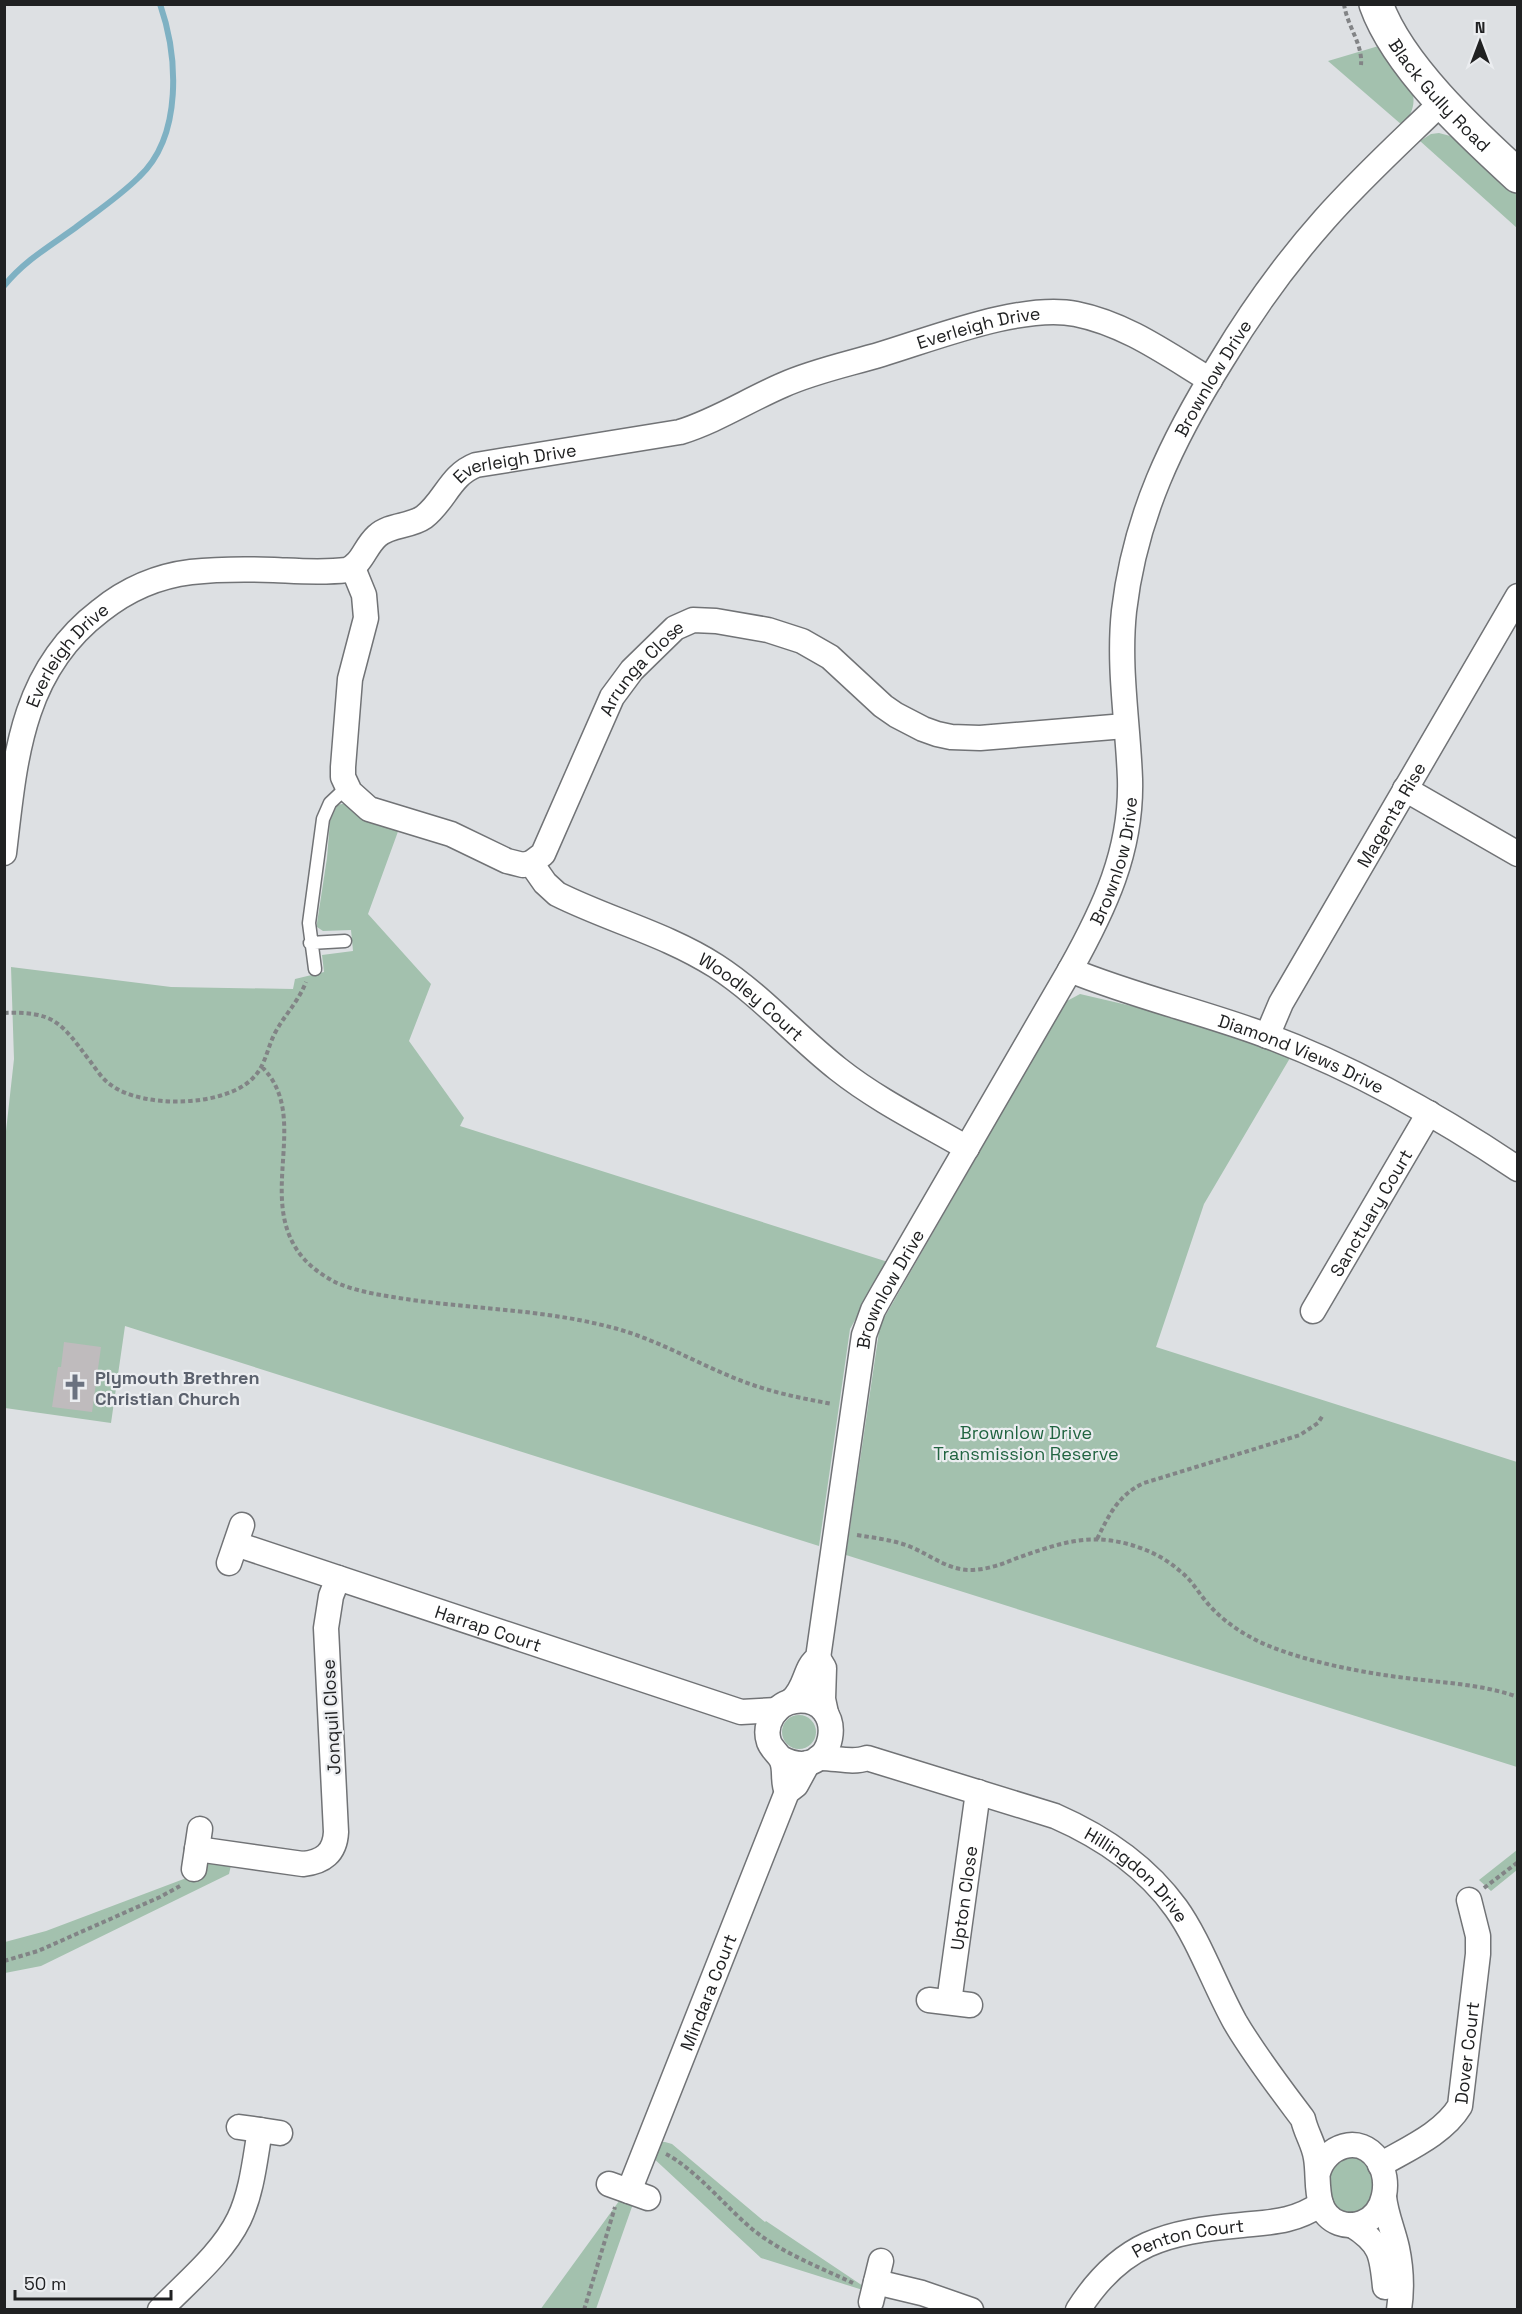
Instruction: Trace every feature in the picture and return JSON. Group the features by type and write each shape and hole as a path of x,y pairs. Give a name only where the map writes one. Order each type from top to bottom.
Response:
{"street":[{"name":"Black Gully Road","path":"1376,4 1397,44 1443,101 1518,176"},
{"name":"Brownlow Drive","path":"784,1705 801,1690 809,1667 818,1658 864,1335 873,1310 1070,970 1109,895 1122,849 1130,782 1122,642 1124,611 1134,555 1149,500 1162,468 1185,422 1262,296 1325,218 1443,101"},
{"name":"Everleigh Drive","path":"4,853 15,773 35,693 54,657 91,617 126,593 145,585 189,572 243,569 338,571 353,568 363,558 376,537 383,532 427,515 454,480 468,468 680,432 708,422 785,384 1002,319 1043,312 1089,316 1130,332 1210,380"},
{"path":"353,568 364,595 366,618 350,679 343,767 347,787 362,804 378,813 434,828 507,861 523,865 531,863"},
{"name":"Magenta Rise","path":"1267,1036 1281,1003 1518,596"},
{"name":"Arrunga Close","path":"531,863 543,854 612,697 632,670 675,628 693,620 716,621 768,630 802,641 830,657 889,710 908,722 937,734 958,738 980,738 1125,726"},
{"path":"1405,789 1518,854"},
{"name":"Woodley Court","path":"531,863 545,883 557,894 672,943 716,966 751,991 822,1056 858,1084 967,1148"},
{"name":"Diamond Views Drive","path":"1070,970 1097,982 1202,1013 1267,1036 1362,1078 1429,1113 1518,1169"},
{"name":"Sanctuary Court","path":"1313,1311 1429,1113"},
{"name":"Harrap Court","path":"236,1544 741,1712 784,1705"},
{"name":"Jonquil Close","path":"194,1858 303,1864 333,1862 336,1832 326,1628 331,1596 338,1578"},
{"name":"Brownlow Drive","path":"818,1658 824,1668 823,1699 829,1721"},
{"path":"775,1749 789,1762 813,1760 829,1745 829,1721 810,1702 784,1705 770,1719 767,1729 787,1792"},
{"name":"Harrap Court","path":"741,1712 775,1749"},
{"name":"Hillingdon Drive","path":"829,1721 849,1743 864,1752 867,1758"},
{"name":"Hillingdon Drive","path":"813,1760 833,1757 854,1760 867,1758 1055,1816 1085,1829 1136,1864 1159,1887 1177,1910 1236,2024 1303,2119 1305,2130 1314,2148 1318,2173"},
{"name":"Mindara Court","path":"626,2190 787,1792 796,1785 813,1760"},
{"name":"Upton Close","path":"949,2003 978,1792"},
{"name":"Dover Court","path":"1380,2165 1440,2128 1455,2115 1460,2106 1478,1954 1478,1936 1469,1900"},
{"name":"Hillingdon Drive","path":"1303,2119 1311,2122 1332,2139 1348,2145"},
{"path":"160,2310 217,2251 239,2220 249,2189 259,2130"},
{"path":"1390,2310 1385,2291 1381,2254 1372,2240 1352,2225 1332,2220 1324,2212 1321,2204 1318,2173 1320,2163 1336,2148 1348,2145 1369,2151 1380,2165 1388,2220 1399,2259 1401,2290 1399,2310"},
{"path":"1352,2225 1364,2222 1375,2215 1384,2197"},
{"name":"Penton Court","path":"1078,2310 1108,2271 1131,2252 1149,2243 1192,2230 1293,2219 1321,2204"},
{"path":"875,2285 922,2293 971,2310"}],"lane":[{"path":"315,969 310,943 310,910 323,819 330,803 347,787"},
{"path":"310,943 345,941"}],"path":[{"path":"1344,4 1348,25 1362,52 1362,64"},
{"path":"4,1013 37,1014 57,1022 65,1028 110,1085 122,1092 155,1100 185,1101 219,1097 246,1084 262,1067 276,1031 295,1006 308,978 315,969"},
{"path":"262,1067 271,1076 280,1096 285,1128 280,1177 286,1222 293,1243 318,1272 338,1283 362,1291 427,1302 536,1314 606,1326 663,1345 753,1385 805,1399 854,1408"},
{"path":"1097,1539 1112,1509 1131,1489 1300,1435 1318,1423 1323,1415"},
{"path":"836,1532 898,1542 950,1567 971,1570 996,1566 1062,1543 1097,1539 1133,1546 1166,1561 1194,1584 1210,1606 1223,1618 1269,1646 1340,1666 1387,1676 1478,1686 1518,1698"},
{"path":"4,1961 38,1951 160,1897 194,1858"},
{"path":"1469,1900 1518,1862"},
{"path":"646,2144 675,2159 733,2212 771,2242 875,2285"},
{"path":"584,2310 614,2212 626,2190"}],"green space":[{"path":"1382,45 1412,90 1414,100 1412,109 1402,125 1328,61"},
{"path":"1439,133 1454,137 1517,195 1517,228 1420,141 1431,134"},
{"path":"347,803 400,826 368,914 431,984 409,1041 464,1118 460,1126 888,1262 850,1329 819,1546 125,1326 111,1423 5,1408 4,1149 14,1059 11,967 171,987 293,989 295,979 324,972 322,955 353,951 351,930 323,931 317,927 330,821 337,805"},
{"name":"Brownlow Drive Transmission Reserve","path":"1080,994 1153,1011 1241,1039 1290,1058 1204,1204 1156,1347 1517,1462 1517,1767 846,1555 880,1325 1062,1008 1067,1001"},
{"path":"799,1715 811,1720 816,1732 811,1744 799,1749 787,1744 782,1732 787,1720"},
{"path":"1517,1850 1517,1870 1491,1891 1479,1880"},
{"path":"212,1861 232,1861 229,1874 41,1966 5,1973 5,1942 46,1931 197,1874"},
{"path":"655,2142 672,2144 765,2222 866,2288 866,2291 761,2258 650,2155"},
{"path":"1354,2156 1366,2163 1373,2178 1373,2197 1361,2212 1339,2209 1331,2196 1330,2182 1334,2167 1342,2160"},
{"path":"622,2197 634,2201 596,2309 540,2310"}],"building":[{"name":"Plymouth Brethren Christian Church","path":"64,1342 101,1347 92,1412 52,1407"}],"waterway":[{"path":"4,286 29,261 124,191 153,160 170,118 173,95 170,47 160,4"}],"place":[{"name":"Plymouth Brethren Christian Church","path":"75,1387"}]}
